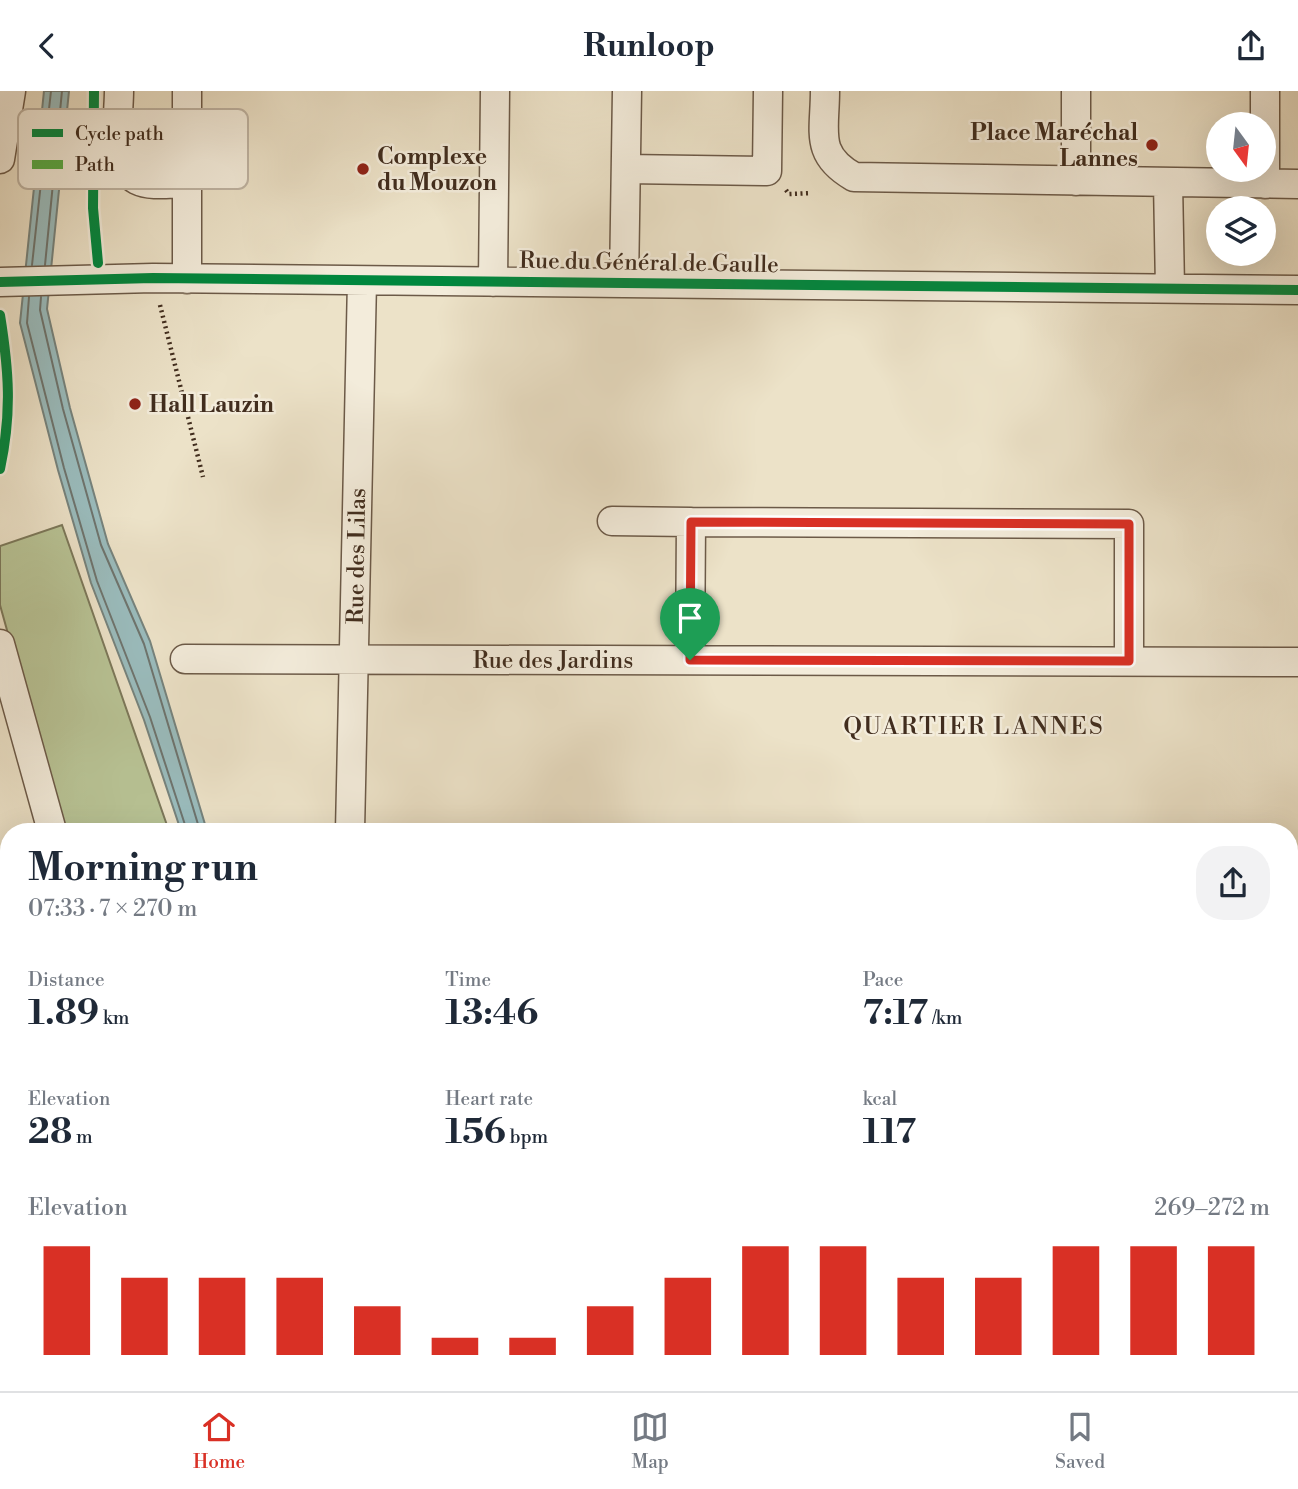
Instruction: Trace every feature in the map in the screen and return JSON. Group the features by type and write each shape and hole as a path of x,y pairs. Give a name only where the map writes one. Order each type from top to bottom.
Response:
{"street":[{"path":"0,159 10,91"},
{"path":"119,109 120,91"},
{"path":"187,91 187,109"},
{"path":"494,282 495,91"},
{"path":"624,283 627,91"},
{"path":"626,169 767,171 768,91"},
{"path":"825,91 825,149 832,162 854,177 1298,184"},
{"path":"1076,91 1076,181"},
{"path":"1265,91 1265,184"},
{"path":"1168,183 1170,288"},
{"path":"187,189 187,279"},
{"name":"Rue du Général de Gaulle","path":"0,282 153,278 1298,290"},
{"name":"Rue des Lilas","path":"350,823 362,281"},
{"path":"612,521 1129,524 1129,661"},
{"path":"690,660 691,522"},
{"path":"0,644 50,823"},
{"name":"Rue des Jardins","path":"185,659 1298,662"}],"path":[{"path":"789,194 811,193"},
{"path":"153,278 203,477"}],"green space":[{"path":"62,525 166,823 61,823 0,605 0,546"}],"water":[{"path":"44,91 69,91 67,109 42,109"},
{"path":"34,189 59,189 47,309 70,408 108,544 150,641 205,823 178,823 144,720 91,583 20,323"}],"cycle path":[{"path":"94,91 94,109"},
{"path":"93,189 98,263"},
{"path":"0,282 153,278 1298,290"},
{"path":"0,315 8,392 0,469"}],"place":[{"name":"Place Maréchal Lannes","path":"1152,145"},
{"name":"Complexe du Mouzon","path":"363,169"},
{"name":"Hall Lauzin","path":"135,404"}],"district":[{"name":"QUARTIER LANNES","path":"974,726"}],"route":[{"path":"691,522 1129,524 1129,661 690,660 691,522"}]}
